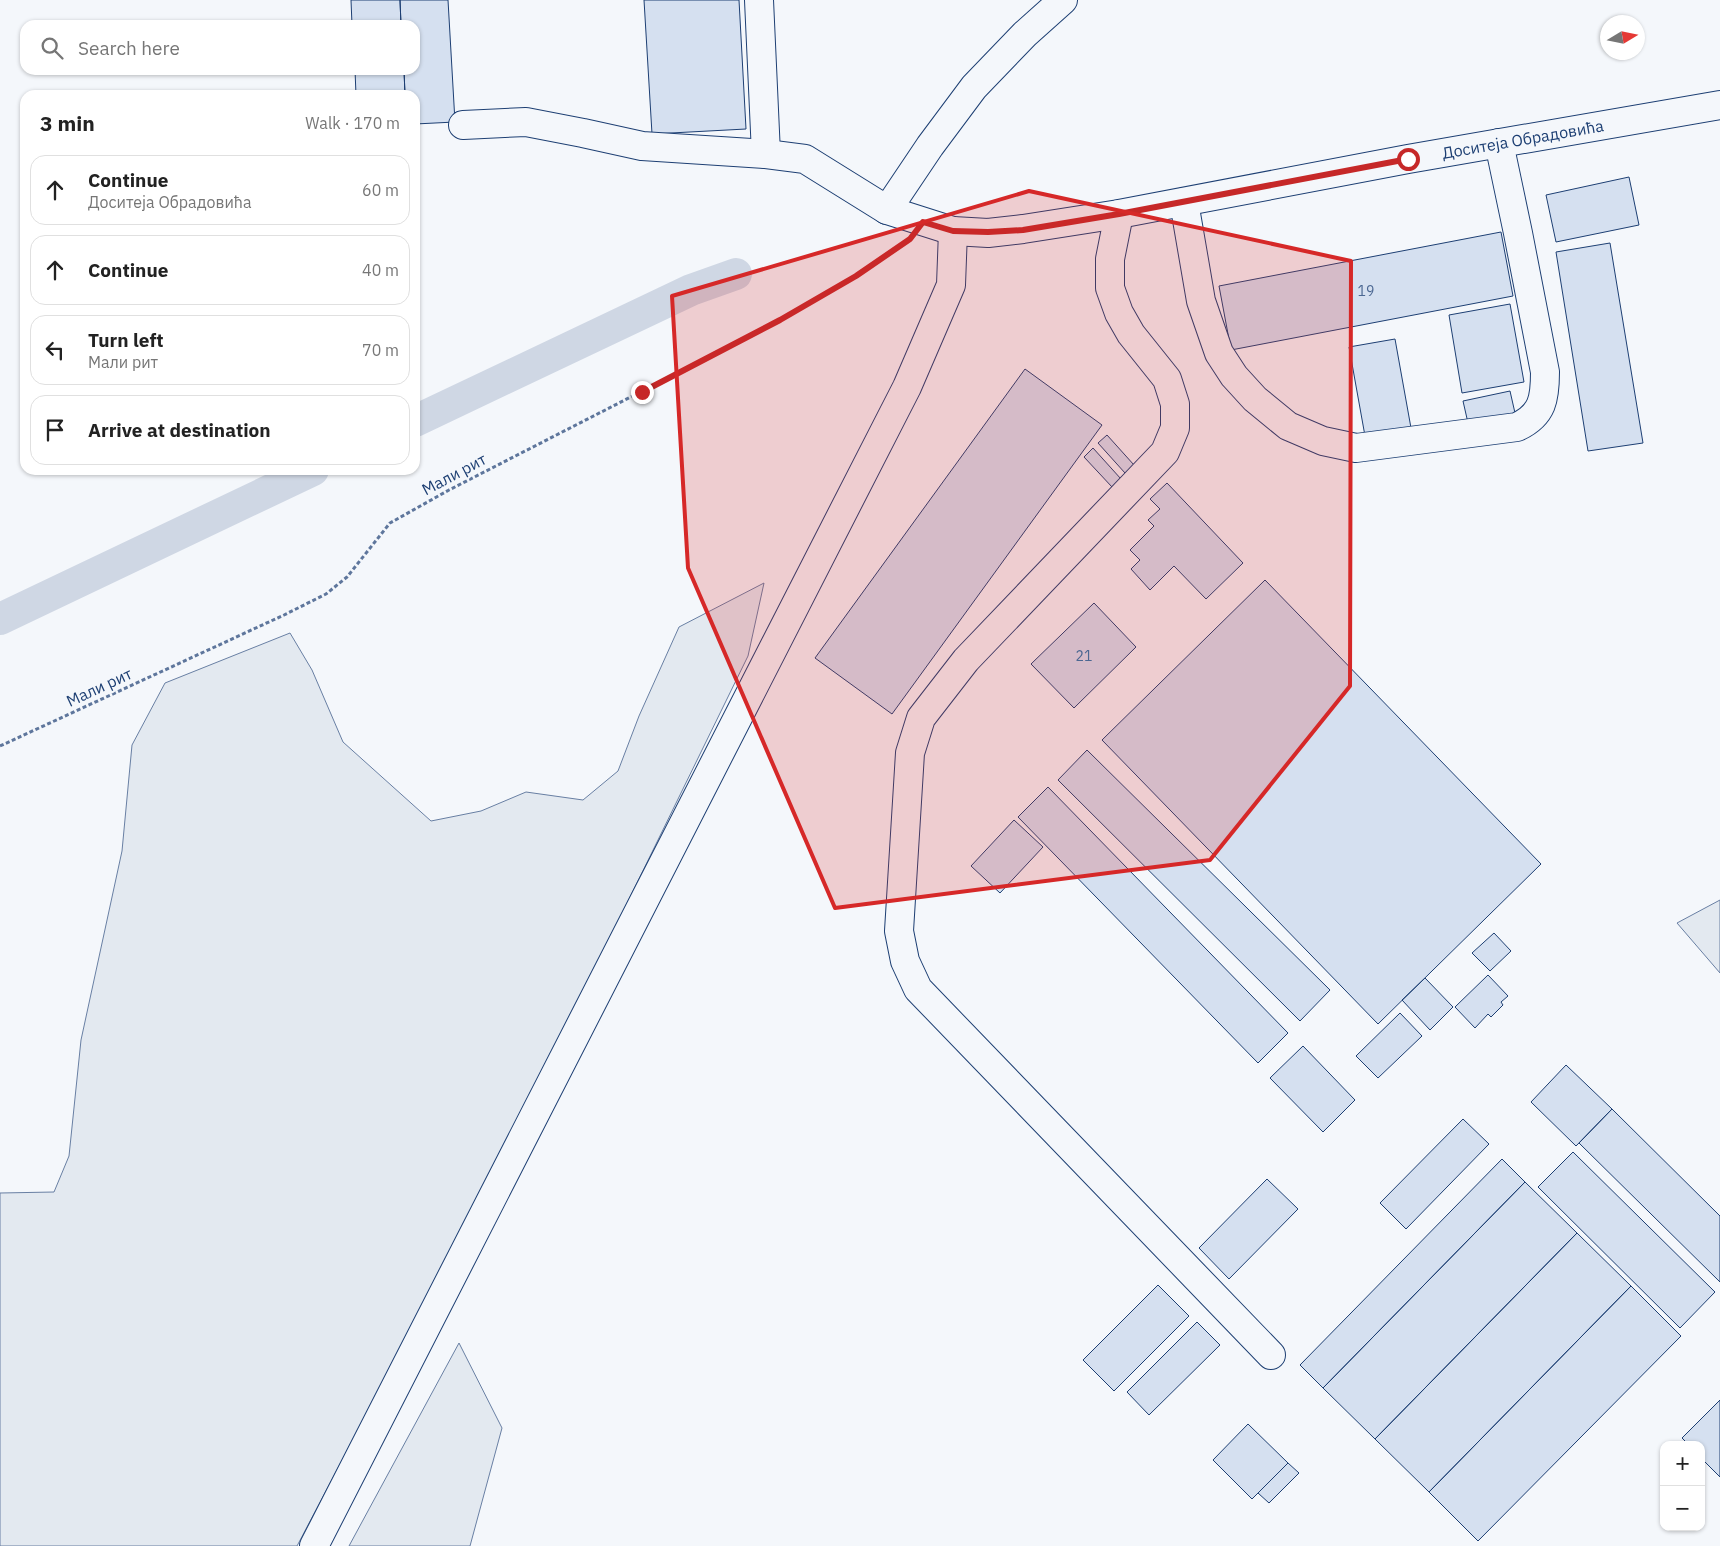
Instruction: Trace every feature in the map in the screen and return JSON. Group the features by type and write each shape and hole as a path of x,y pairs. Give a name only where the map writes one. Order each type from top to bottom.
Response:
{"street":[{"path":"759,0 766,154"},
{"path":"887,210 930,146 974,87 1025,34 1063,0"},
{"name":"Доситеја Обрадовића","path":"463,126 526,122 642,146 766,154 805,159 887,210 953,231 988,232 1023,230 1119,214 1499,143 1720,105"},
{"path":"1184,202 1201,301 1219,353 1234,376 1255,399 1288,426 1323,441 1356,448 1517,427 1530,421 1541,406 1545,391 1545,372 1499,143"},
{"path":"1119,214 1110,259 1110,288 1119,313 1131,334 1168,379 1175,404 1175,428 1165,452 966,660 922,718 910,753 899,931 905,961 918,988 1271,1355"},
{"path":"314,1546 907,387 951,285 953,231"}],"path":[{"name":"Мали рит","path":"0,746 326,594 347,577 390,523 449,490 780,320 856,276 903,244 910,239 923,222"}],"highlighted area":[{"path":"1029,191 1351,261 1350,686 1210,860 835,908 688,568 672,296"}],"shaded area":[{"path":"764,583 748,656 520,1122 297,1546 0,1546 0,1193 54,1192 69,1156 81,1040 122,851 132,745 165,683 290,633 312,670 343,742 431,821 481,811 526,792 583,800 618,771 639,716 679,627"},
{"path":"1720,900 1720,973 1677,923"},
{"path":"459,1343 502,1428 470,1546 349,1546"}],"building":[{"path":"351,0 400,0 401,20 352,20"},
{"path":"400,0 448,0 455,122 420,124 420,90 405,90 404,75 420,75 420,20 401,20"},
{"path":"644,0 739,0 746,129 652,134"},
{"path":"355,75 404,75 405,90 356,90"},
{"path":"1629,177 1639,225 1556,242 1546,195"},
{"path":"1501,232 1513,296 1231,350 1219,286"},
{"path":"1610,243 1643,443 1588,451 1556,252"},
{"path":"1510,304 1524,382 1462,393 1449,315"},
{"path":"1395,339 1411,428 1365,436 1349,347"},
{"path":"1025,369 1102,425 892,714 815,658"},
{"path":"1510,391 1515,413 1468,423 1463,401"},
{"path":"1107,435 1134,465 1125,473 1098,443"},
{"path":"1093,448 1121,479 1112,487 1084,457"},
{"path":"1167,483 1243,563 1206,599 1174,566 1150,590 1131,569 1140,560 1130,550 1154,526 1148,520 1160,509 1150,499"},
{"path":"1265,580 1541,864 1378,1024 1102,740"},
{"path":"1094,603 1136,647 1074,708 1031,664"},
{"path":"1087,750 1330,990 1300,1021 1058,780"},
{"path":"1048,787 1288,1033 1258,1063 1018,817"},
{"path":"1014,820 1043,847 1000,893 971,866"},
{"path":"1494,933 1511,951 1490,971 1472,953"},
{"path":"1488,975 1508,996 1501,1002 1503,1005 1491,1017 1488,1014 1475,1028 1455,1007"},
{"path":"1425,978 1453,1007 1430,1030 1402,1000"},
{"path":"1400,1013 1422,1036 1378,1078 1356,1056"},
{"path":"1303,1046 1355,1100 1323,1132 1270,1078"},
{"path":"1566,1065 1612,1109 1576,1146 1531,1102"},
{"path":"1612,1109 1720,1216 1720,1282 1579,1143"},
{"path":"1463,1119 1489,1144 1406,1229 1380,1203"},
{"path":"1573,1152 1715,1292 1680,1328 1538,1187"},
{"path":"1502,1159 1525,1182 1323,1388 1300,1365"},
{"path":"1267,1179 1298,1209 1229,1279 1199,1248"},
{"path":"1525,1182 1577,1233 1375,1439 1323,1388"},
{"path":"1577,1233 1631,1286 1429,1492 1375,1439"},
{"path":"1158,1285 1189,1316 1114,1391 1083,1360"},
{"path":"1631,1286 1681,1336 1478,1541 1429,1492"},
{"path":"1197,1322 1220,1345 1149,1415 1127,1392"},
{"path":"1720,1400 1720,1477 1705,1462 1705,1441 1685,1441 1682,1438"},
{"path":"1248,1424 1288,1463 1252,1499 1213,1460"},
{"path":"1288,1463 1299,1473 1269,1503 1258,1493"}],"waterway":[{"path":"420,419 691,290 736,274"},
{"path":"0,619 302,475"}],"route":[{"path":"642,392 780,320 856,276 910,239 923,222 953,231 1023,230 1119,214 1408,159"}]}
